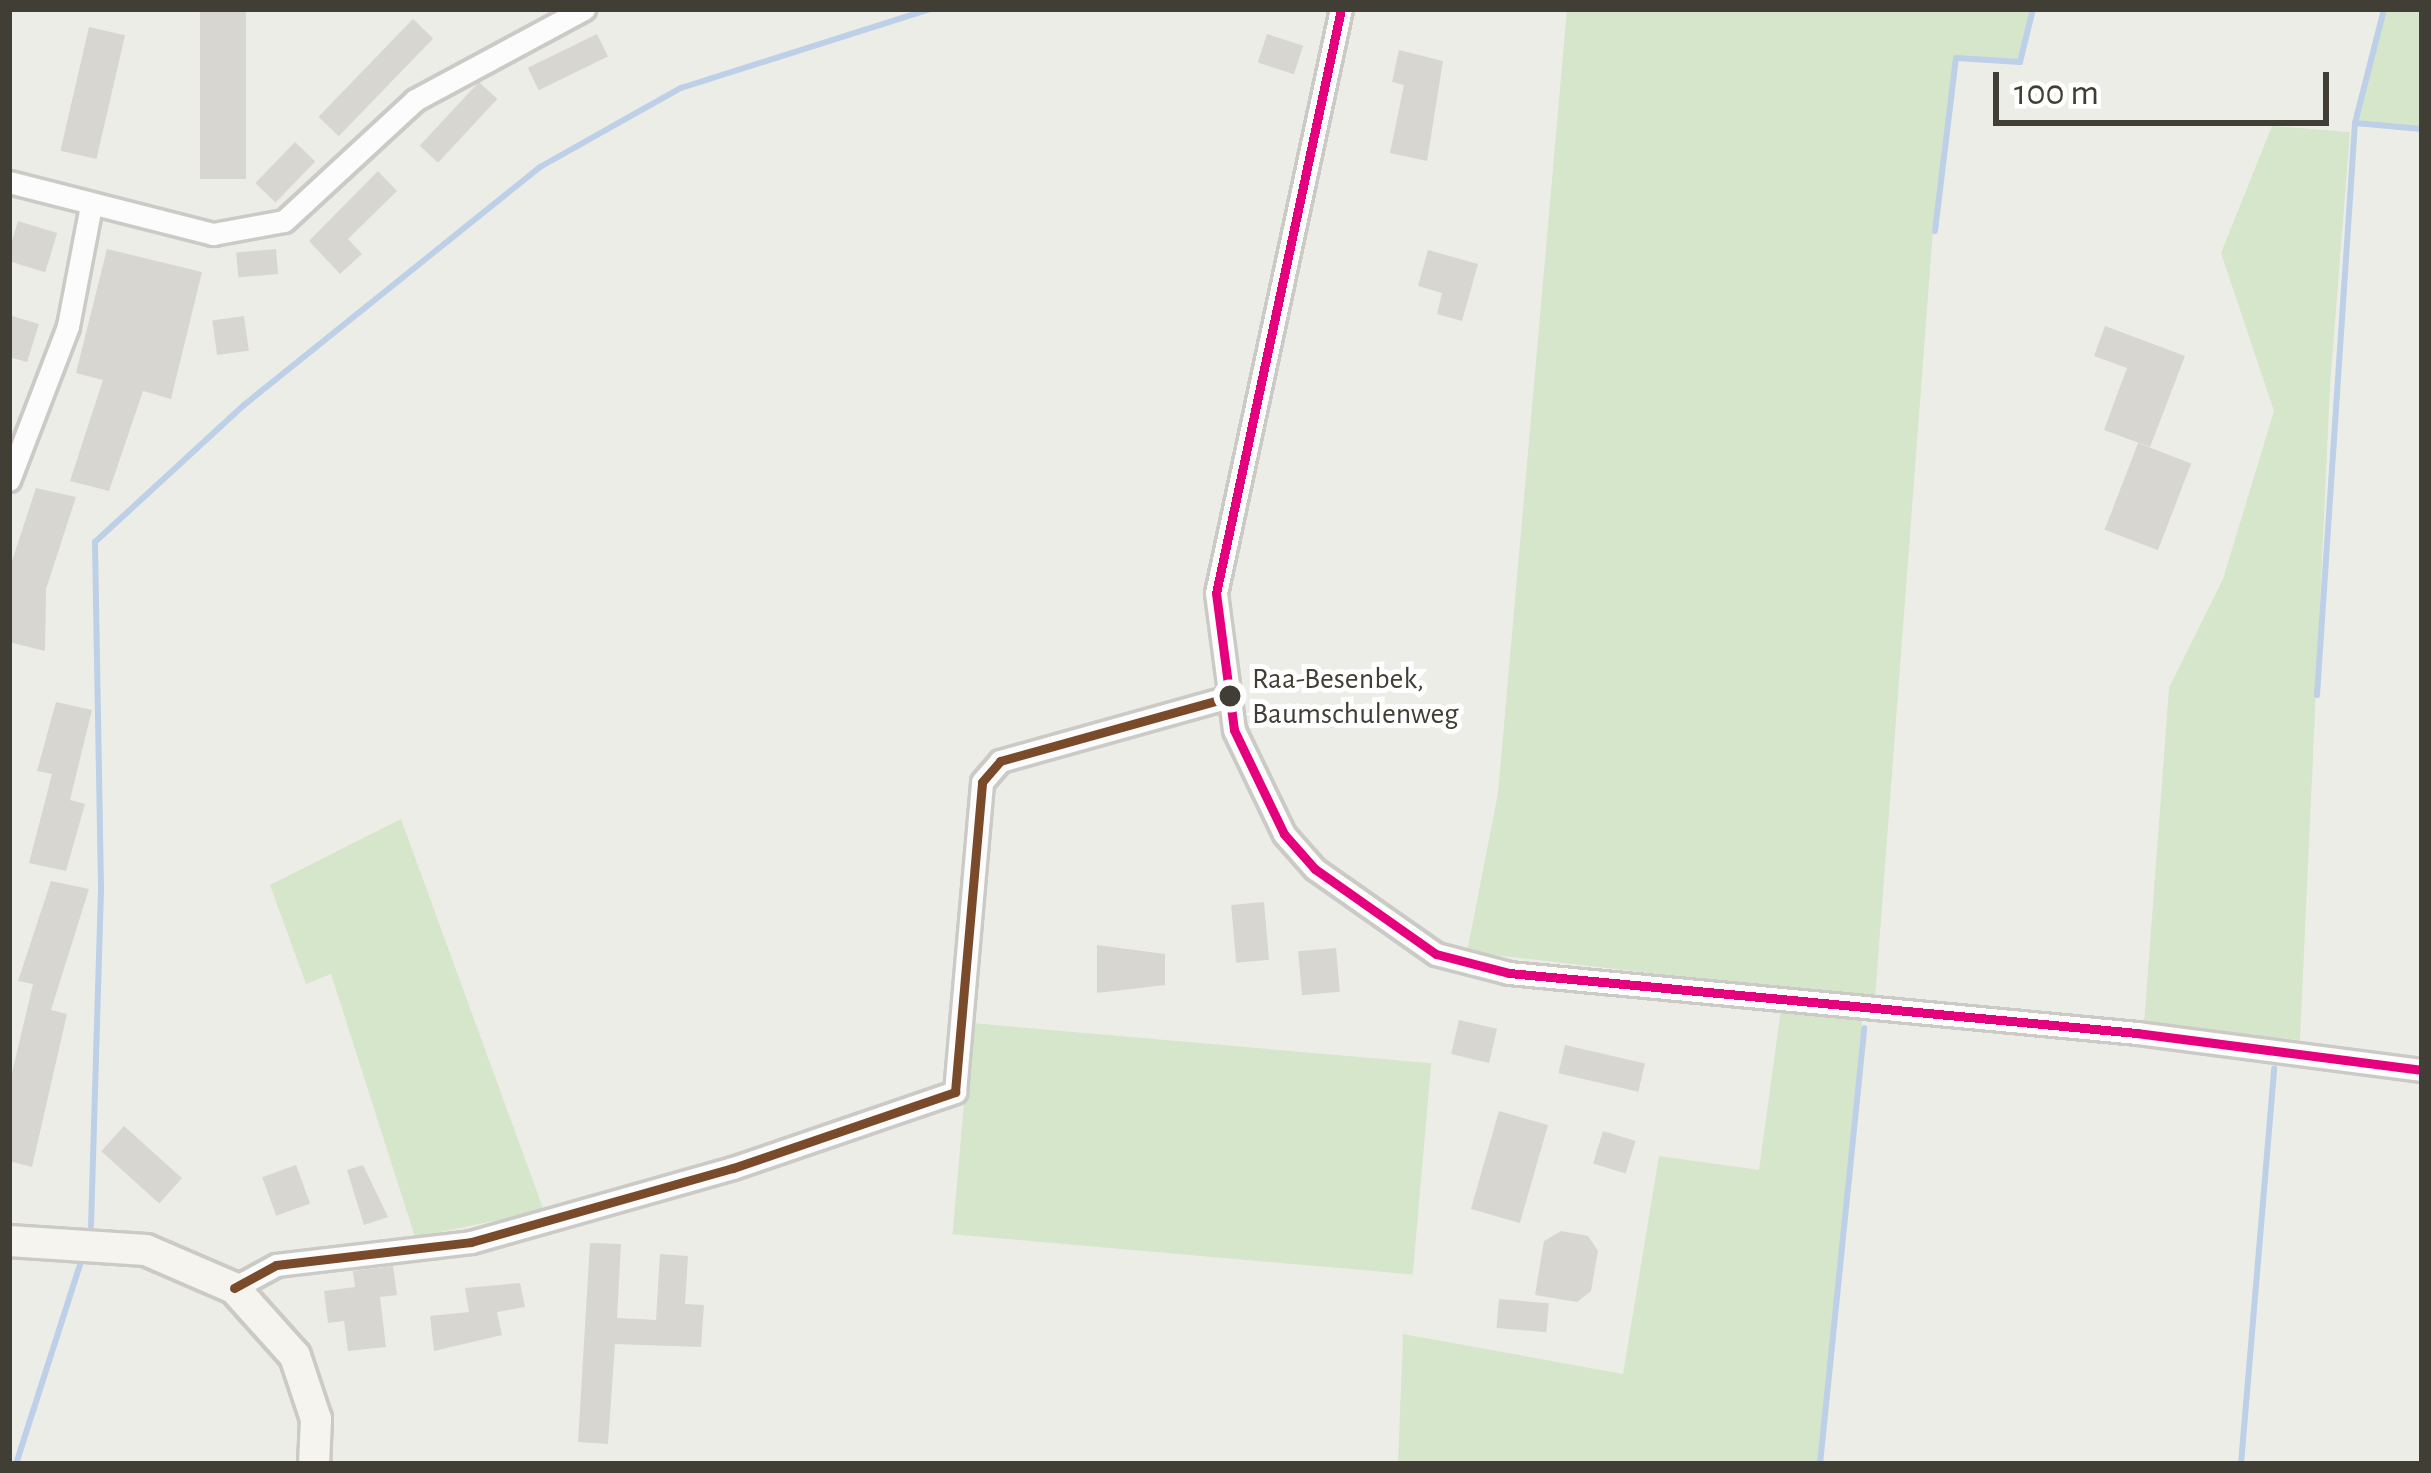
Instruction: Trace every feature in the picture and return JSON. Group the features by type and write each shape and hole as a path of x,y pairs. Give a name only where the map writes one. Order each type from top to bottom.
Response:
{"main road":[{"path":"9,1241 146,1250 234,1288 295,1356 316,1419 314,1464"}],"street":[{"path":"9,182 214,234 284,221 415,100 584,9"},
{"path":"1341,9 1216,593 1226,698 1284,834 1315,868 1436,954 1509,973 2115,1030 2422,1070"},
{"path":"9,480 68,326 91,205"},
{"path":"234,1288 276,1265 471,1242 733,1168 955,1092 982,782 1000,761 1226,698"}],"green space":[{"path":"1567,9 2031,9 2018,60 1955,58 1933,230 1875,999 1467,952 1498,793"},
{"path":"2385,9 2422,9 2422,127 2356,121"},
{"path":"2272,126 2350,132 2330,386 2300,1040 2144,1025 2169,688 2223,579 2274,411 2221,253"},
{"path":"401,819 544,1211 415,1237 331,974 306,984 270,885"},
{"path":"1781,1009 1862,1021 1818,1464 1398,1464 1403,1334 1623,1374 1659,1156 1759,1170"},
{"path":"971,1023 1431,1063 1413,1274 953,1234"}],"building":[{"path":"200,9 246,9 246,179 200,179"},
{"path":"413,19 433,38 339,136 319,117"},
{"path":"89,27 125,35 96,159 60,151"},
{"path":"597,34 608,56 539,90 528,68"},
{"path":"1267,34 1303,46 1294,74 1258,63"},
{"path":"1399,50 1443,61 1427,161 1390,153 1404,85 1392,82"},
{"path":"479,82 497,99 438,163 420,146"},
{"path":"295,142 315,161 276,202 255,183"},
{"path":"378,171 397,191 348,239 362,254 340,274 309,241"},
{"path":"18,221 57,233 45,272 9,261"},
{"path":"107,249 202,272 171,399 143,391 109,491 70,481 103,380 76,373"},
{"path":"276,249 278,274 238,277 236,252"},
{"path":"1428,250 1478,264 1462,321 1437,314 1442,293 1418,286"},
{"path":"9,315 39,324 27,362 9,357"},
{"path":"244,316 249,351 217,355 212,320"},
{"path":"2105,326 2185,356 2150,447 2104,430 2127,368 2094,356"},
{"path":"2138,443 2191,463 2158,550 2105,530"},
{"path":"36,488 76,497 46,589 45,651 9,642 9,570"},
{"path":"56,702 92,710 70,800 85,804 66,871 29,863 52,774 37,771"},
{"path":"51,881 89,889 51,1010 67,1014 32,1167 9,1161 9,1086 33,984 18,981"},
{"path":"1264,902 1269,960 1236,963 1231,905"},
{"path":"1097,945 1165,954 1165,985 1097,993"},
{"path":"1336,948 1340,992 1302,995 1298,951"},
{"path":"1459,1020 1497,1029 1489,1063 1451,1054"},
{"path":"1565,1045 1645,1063 1638,1092 1558,1073"},
{"path":"1499,1111 1548,1125 1520,1223 1471,1209"},
{"path":"124,1126 182,1178 159,1203 101,1151"},
{"path":"1603,1131 1636,1141 1626,1173 1593,1164"},
{"path":"296,1165 310,1204 276,1216 262,1177"},
{"path":"363,1165 388,1217 364,1225 347,1170"},
{"path":"1561,1231 1588,1236 1598,1251 1591,1291 1577,1302 1535,1295 1544,1241"},
{"path":"590,1243 621,1244 617,1318 656,1320 660,1254 688,1256 685,1304 704,1305 701,1347 615,1344 608,1444 578,1442"},
{"path":"393,1266 397,1295 380,1297 386,1347 348,1351 344,1321 328,1323 324,1291 355,1287 353,1271"},
{"path":"520,1283 525,1307 497,1312 502,1335 434,1351 430,1316 469,1312 465,1288"},
{"path":"1499,1299 1549,1303 1546,1332 1496,1328"}],"waterway":[{"path":"91,1226 101,888 95,542 244,405 540,167 681,88 930,9"},
{"path":"1935,231 1956,58 2020,62 2033,9"},
{"path":"2317,695 2355,123 2384,9"},
{"path":"2355,123 2422,129"},
{"path":"1820,1464 1864,1028"},
{"path":"2241,1464 2274,1068"},
{"path":"16,1464 82,1259"}],"transit line":[{"path":"1341,9 1216,593 1234,730 1284,834 1315,869 1436,954 1509,973 2137,1033 2422,1070"},
{"path":"234,1288 276,1265 471,1242 733,1168 955,1092 982,782 1000,761 1226,698"}],"place":[{"name":"Raa-Besenbek, Baumschulenweg","path":"1230,696"}]}
